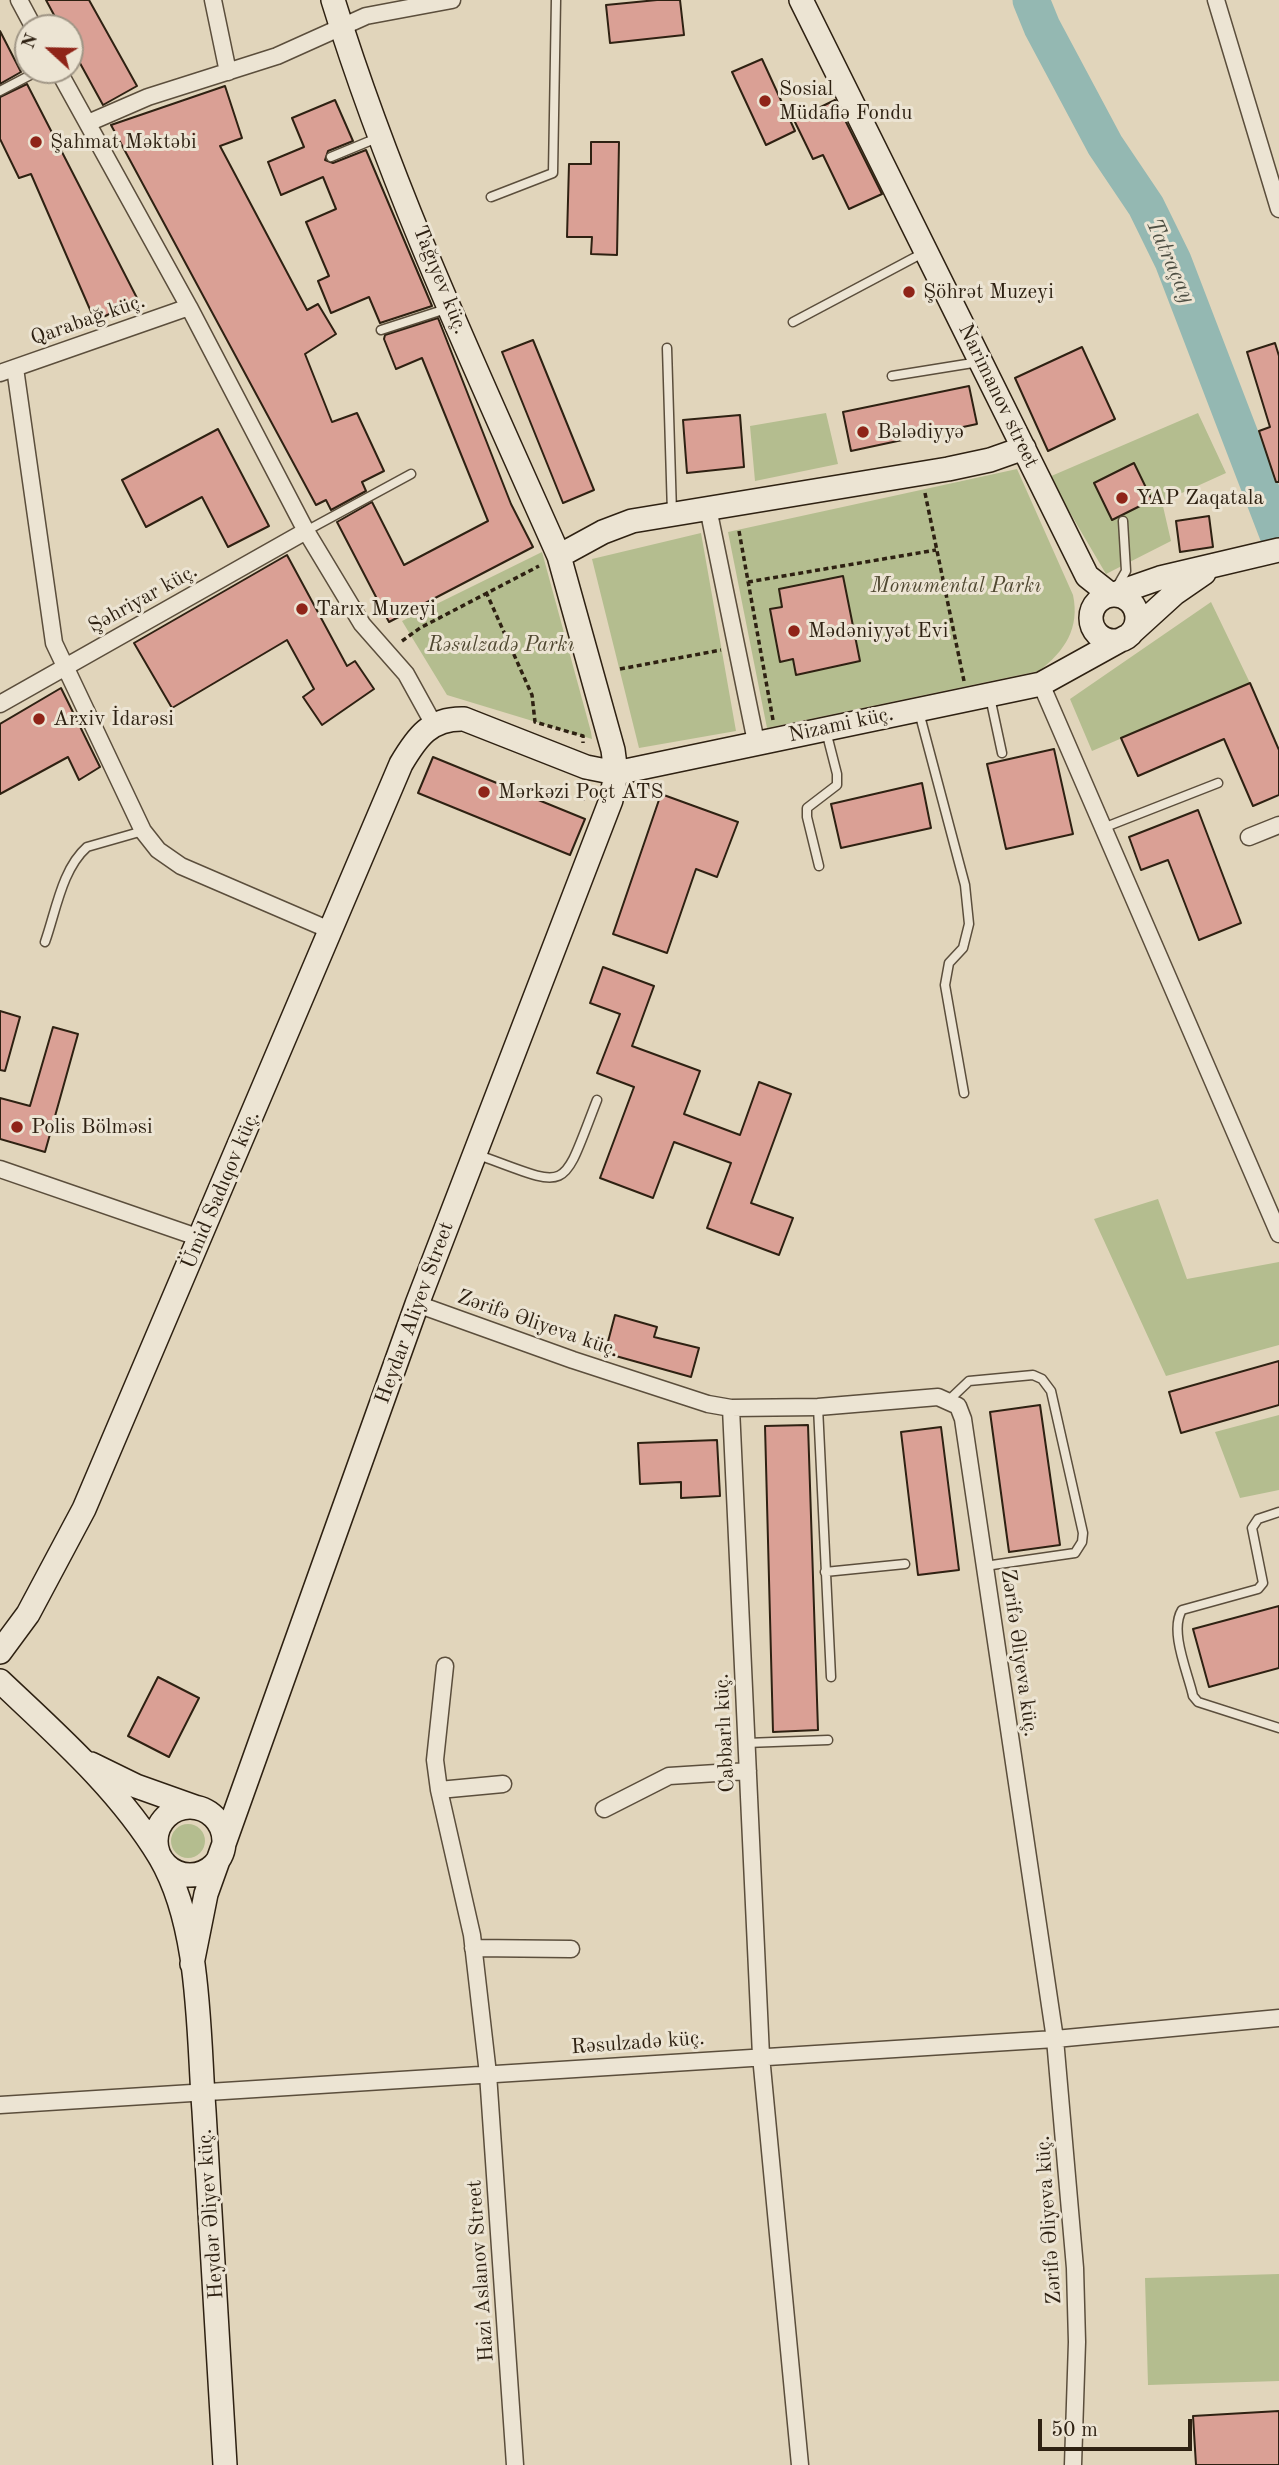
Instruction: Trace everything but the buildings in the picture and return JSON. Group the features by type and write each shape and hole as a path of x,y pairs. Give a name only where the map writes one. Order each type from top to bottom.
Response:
{"main road":[{"name":"Tağıyev küç.","path":"333,0 381,136 450,308 559,556 591,664 617,773"},
{"name":"Narimanov street","path":"801,0 1087,576 1111,595"},
{"path":"559,556 613,528 672,513 948,469 990,460 1024,448"},
{"path":"1064,673 1079,651 1099,600 1160,578 1279,550"},
{"name":"Nizami küç.","path":"617,773 1041,684 1128,635 1175,593 1222,563"},
{"path":"1091,618 1095,631 1106,639 1128,635 1136,623 1135,611 1128,600 1111,595"},
{"path":"433,723 447,719 464,719 586,767 617,773"},
{"name":"Ümid Sadıqov küç.","path":"0,1653 28,1614 84,1509 401,764 417,738 433,723"},
{"name":"Heydar Aliyev Street","path":"192,1964 202,1912 220,1857 417,1304 604,826 617,773"},
{"path":"0,1681 86,1762 159,1857 173,1871 192,1876 210,1869 220,1857 224,1844 221,1825 207,1811 136,1786 86,1762"},
{"path":"192,1964 178,1900 159,1857 156,1838 163,1820 179,1809 198,1808"},
{"name":"Heydər Əliyev küç.","path":"192,1964 225,2465"}],"street":[{"path":"213,0 228,72"},
{"path":"88,123 137,101 277,56 341,27 385,11 452,0"},
{"path":"1216,0 1279,209"},
{"path":"66,84 189,307 306,531 362,624 418,691 433,723"},
{"name":"Qarabağ küç.","path":"8,371 189,307"},
{"path":"8,371 47,610 63,668 143,831 158,850 181,866 332,931"},
{"path":"708,508 756,742"},
{"name":"Şəhriyar küç.","path":"0,704 306,531"},
{"path":"1041,684 1279,1234"},
{"path":"1249,837 1279,825"},
{"path":"0,1169 200,1238"},
{"name":"Zərifə Əliyeva küç.","path":"417,1304 573,1360 708,1404 731,1408 818,1407 938,1397 949,1399 958,1406 964,1419 1055,2039 1075,2268 1077,2342 1073,2465"},
{"name":"Cabbarlı küç.","path":"731,1408 761,2056 800,2465"},
{"name":"Hazi Aslanov Street","path":"445,1666 435,1759 439,1790 473,1948 488,2074 515,2465"},
{"path":"604,1809 669,1776 748,1771"},
{"path":"439,1790 503,1784"},
{"path":"473,1948 571,1949"},
{"name":"Rəsulzadə küç.","path":"0,2105 1055,2039 1279,2018"}],"lane":[{"path":"491,197 553,173 556,0"},
{"path":"331,157 381,136"},
{"path":"793,323 927,251"},
{"path":"381,330 450,308"},
{"path":"667,348 672,513"},
{"path":"892,376 982,362"},
{"path":"306,531 411,474"},
{"path":"1111,595 1126,571 1123,521"},
{"path":"989,694 1002,753"},
{"path":"918,709 965,885 969,924 963,948 949,963 945,985 964,1093"},
{"path":"819,866 807,808 837,785 826,728"},
{"path":"1103,828 1218,783"},
{"path":"45,942 71,868 80,853 87,847 143,831"},
{"path":"474,1153 545,1179 558,1180 569,1170 597,1100"},
{"path":"949,1399 969,1381 1034,1375 1042,1378 1051,1391 1083,1533 1082,1542 1075,1553 985,1566"},
{"path":"818,1407 831,1677"},
{"path":"1279,1512 1258,1519 1252,1528 1263,1583 1258,1588 1182,1610 1177,1630 1193,1696 1198,1702 1279,1728"},
{"path":"825,1572 905,1564"},
{"path":"746,1743 828,1740"}],"path":[{"path":"925,491 965,686"},
{"path":"738,531 774,726"},
{"path":"748,582 937,550"},
{"path":"386,652 420,628 559,556"},
{"path":"486,592 532,695 535,722 583,736"},
{"path":"620,669 722,649"}],"green space":[{"path":"826,413 838,464 755,481 750,426"},
{"path":"1198,413 1226,473 1162,502 1171,541 1106,574 1049,477"},
{"name":"Monumental Parkı","path":"1017,469 1073,595 1075,607 1072,628 1056,655 1039,671 767,728 728,532"},
{"path":"701,533 736,731 639,748 592,559"},
{"name":"Rəsulzadə Parkı","path":"542,552 592,739 447,695 402,621"},
{"path":"1211,602 1250,683 1092,751 1070,699"},
{"path":"1158,1199 1187,1279 1279,1262 1279,1345 1166,1376 1094,1219"},
{"path":"1279,1415 1279,1490 1240,1498 1215,1432"},
{"path":"188,1824 200,1829 205,1841 200,1853 188,1858 176,1853 171,1841 176,1829"},
{"path":"1279,2274 1279,2381 1148,2385 1145,2278"}],"waterway":[{"name":"Tatraçay","path":"1031,0 1042,27 1105,145 1146,206 1173,261 1279,537"}],"place":[{"name":"Sosial Müdafiə Fondu","path":"765,101"},
{"name":"Şahmat Məktəbi","path":"36,142"},
{"name":"Şöhrət Muzeyi","path":"909,292"},
{"name":"Bələdiyyə","path":"863,432"},
{"name":"YAP Zaqatala","path":"1122,498"},
{"name":"Tarıx Muzeyi","path":"302,609"},
{"name":"Mədəniyyət Evi","path":"794,631"},
{"name":"Arxiv İdarəsi","path":"39,719"},
{"name":"Mərkəzi Poçt ATS","path":"484,792"},
{"name":"Polis Bölməsi","path":"17,1127"}]}
